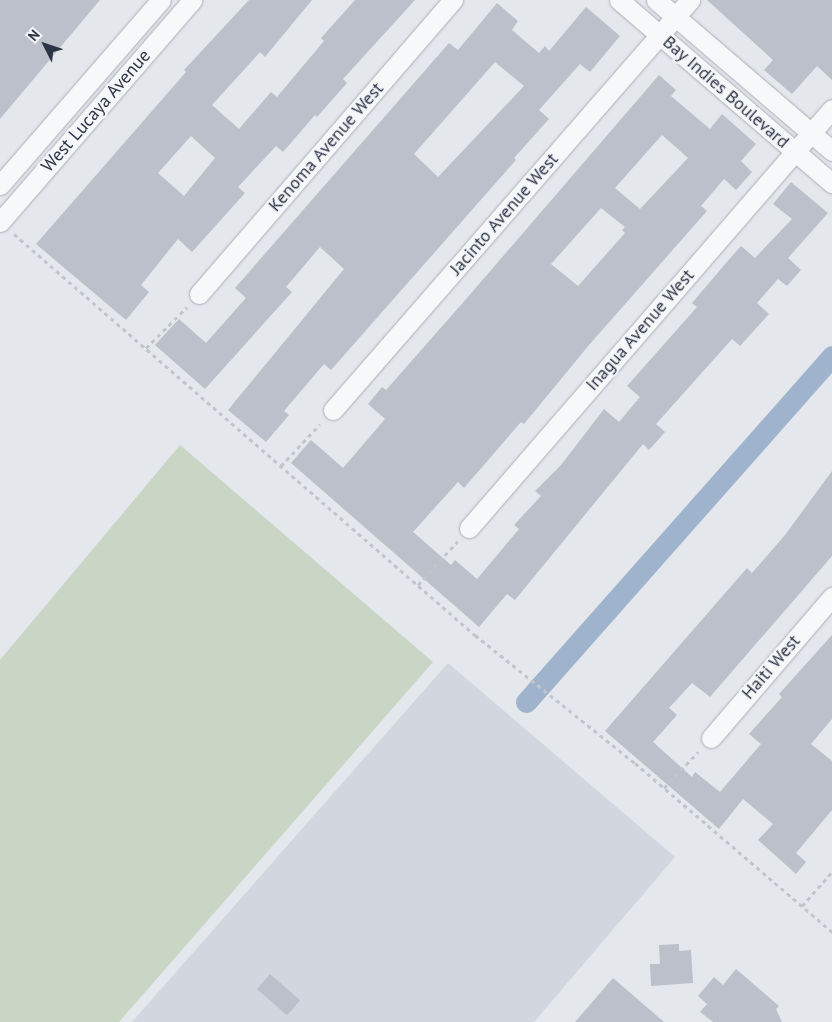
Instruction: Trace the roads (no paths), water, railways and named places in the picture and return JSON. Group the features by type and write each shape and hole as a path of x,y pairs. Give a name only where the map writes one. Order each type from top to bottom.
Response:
{"street":[{"path":"0,185 160,0"},
{"name":"West Lucaya Avenue","path":"4,226 117,86 192,0"},
{"name":"Kenoma Avenue West","path":"199,294 452,0"},
{"name":"Bay Indies Boulevard","path":"620,0 832,183"},
{"name":"Bay Indies Boulevard","path":"656,0 832,151"},
{"name":"Jacinto Avenue West","path":"333,410 690,0"},
{"path":"99,71 117,86"},
{"name":"Inagua Avenue West","path":"469,528 832,108"},
{"name":"Haiti West","path":"711,738 832,597"}],"waterway":[{"path":"526,702 832,356"}]}
